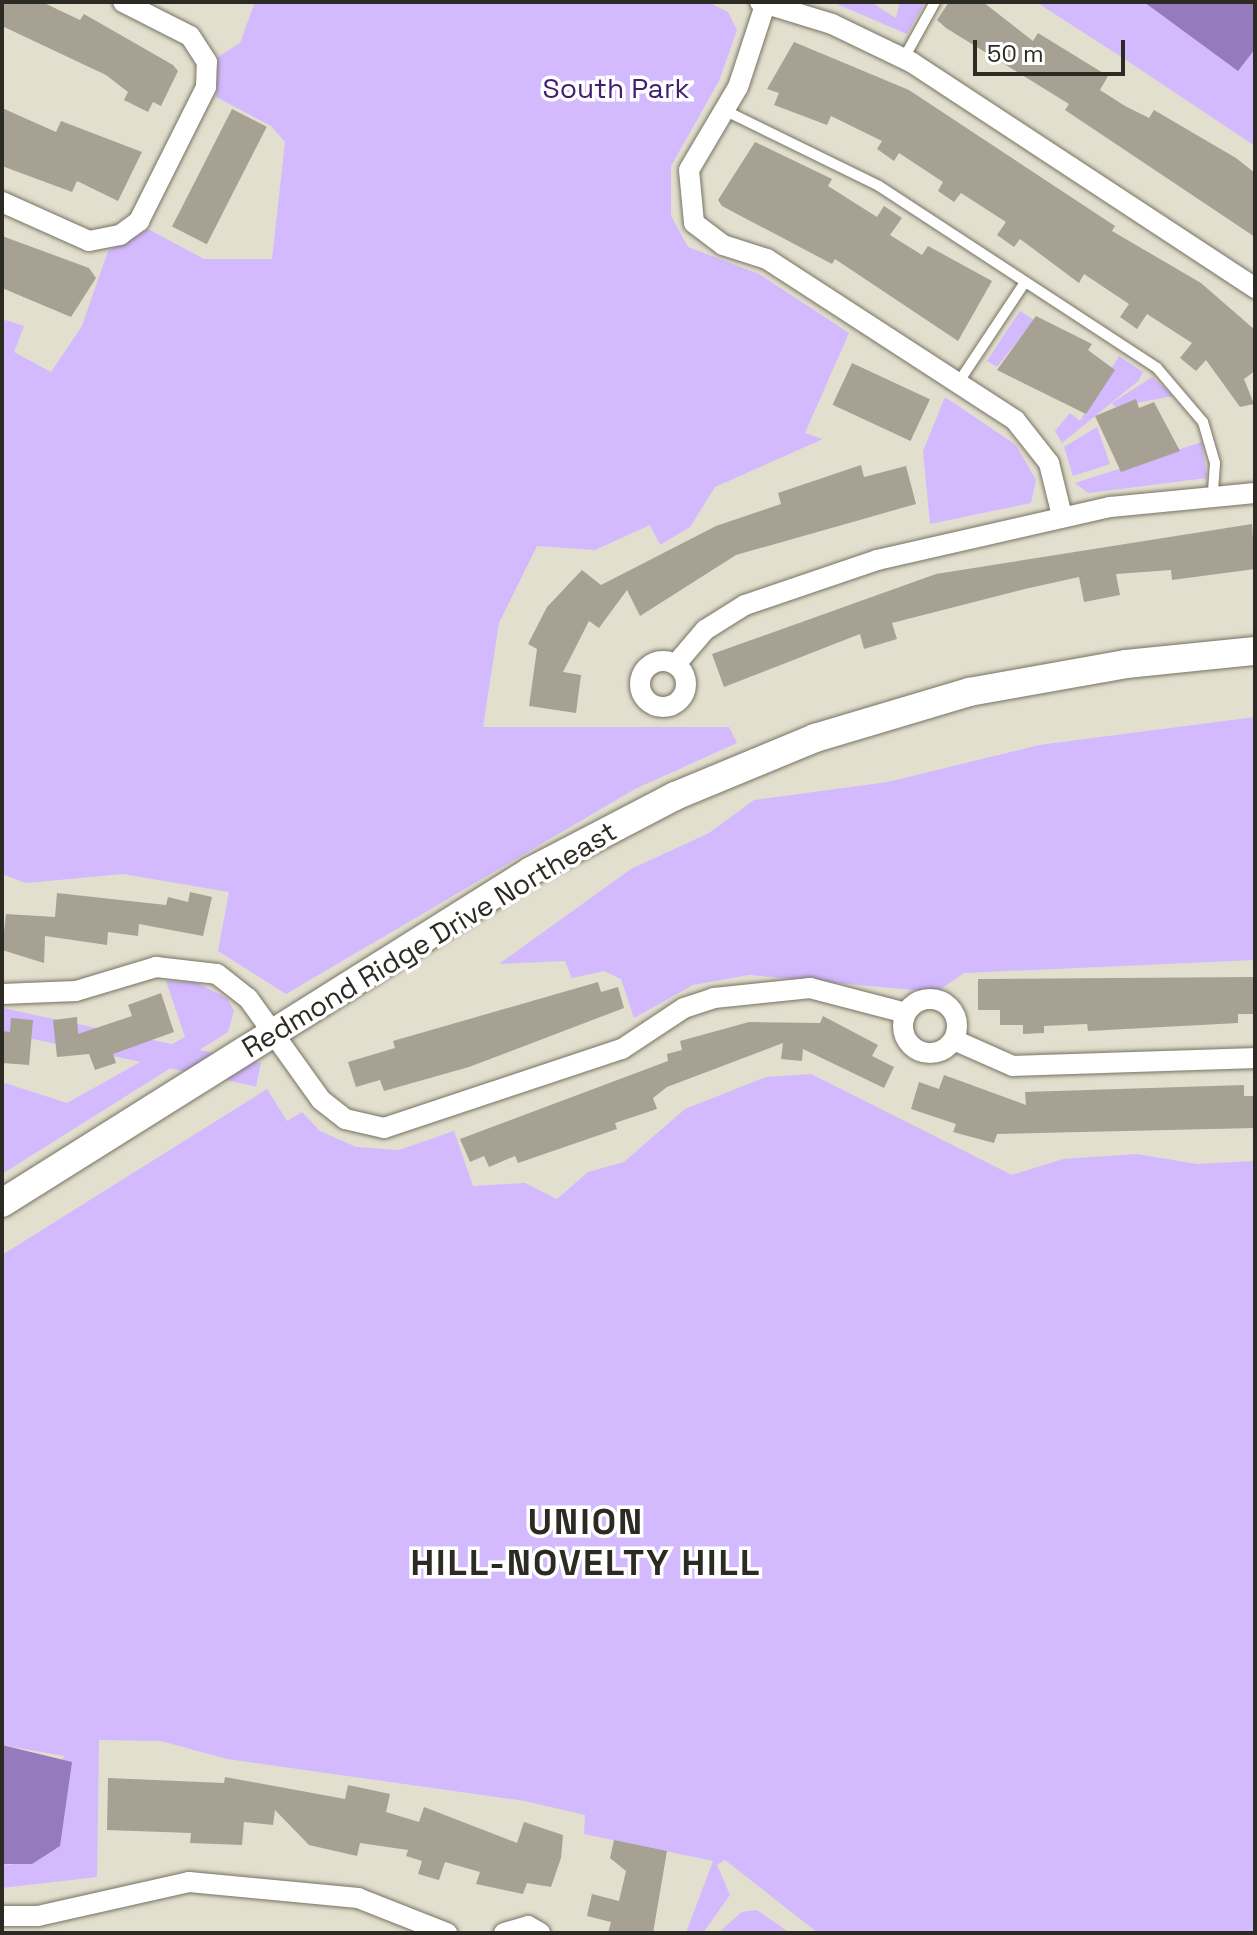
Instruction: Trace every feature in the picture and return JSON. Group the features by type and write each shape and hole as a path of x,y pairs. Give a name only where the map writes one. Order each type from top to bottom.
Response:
{"street":[{"path":"2,202 73,236 111,238 133,227 145,208 206,87 205,54 190,36 123,2"},
{"path":"1062,516 1041,447 1015,420 767,259 712,239 687,203 689,170 726,111 764,3 832,24 904,58 1255,288"},
{"path":"676,664 722,617 774,593 971,534 1062,516 1213,495 1255,493"},
{"name":"Redmond Ridge Drive Northeast","path":"2,1203 616,824 815,738 1042,677 1255,651"},
{"path":"2,994 76,991 183,966 235,983 272,1035 333,1109 384,1128 609,1054 684,1008 714,998 810,988 906,1013"},
{"path":"919,1001 944,1002 956,1017 954,1040 930,1054 913,1047 903,1031 906,1013 919,1001"},
{"path":"954,1040 1013,1066 1255,1058"},
{"path":"2,1916 38,1916 189,1882 358,1898 420,1916 447,1933"},
{"path":"504,1933 528,1926 540,1933"}],"lane":[{"path":"904,58 935,2"},
{"path":"726,111 841,164 1025,282 1182,391 1211,442 1213,495"},
{"path":"958,383 1025,282"}],"green space":[{"name":"South Park","path":"255,2 708,2 728,12 737,30 719,81 671,166 671,216 688,247 759,274 849,333 805,433 823,439 715,487 690,527 660,545 650,525 595,550 537,546 499,623 483,727 729,727 737,743 635,789 286,994 218,951 229,892 123,874 26,883 2,874 2,319 24,326 14,352 51,372 82,326 108,251 148,229 204,259 272,259 285,142 271,126 216,97 218,57 240,43"},
{"path":"832,2 871,2 896,18 900,2 925,2 907,34"},
{"path":"1036,2 1255,2 1255,146 1123,58"},
{"path":"1020,311 1034,320 997,367 987,361"},
{"path":"1119,356 1143,372 1138,381 1062,443 1055,431 1070,413 1080,421"},
{"path":"1152,377 1173,396 1115,407 1112,403"},
{"path":"945,397 1016,445 1036,480 1031,503 930,524 923,451"},
{"path":"1097,427 1110,464 1073,476 1064,447"},
{"path":"1202,442 1207,478 1088,493 1075,483"},
{"path":"1255,717 1255,960 964,973 941,989 914,990 749,975 693,985 634,1018 621,979 604,971 572,978 565,961 499,964 631,869 709,833 754,800 888,782 1039,745"},
{"path":"166,981 197,983 227,998 234,1011 228,1032 2,1174 2,1082 67,1103 185,1037"},
{"path":"2,1008 261,1063 256,1086 2,1032"},
{"path":"811,1074 1012,1175 1063,1159 1137,1154 1197,1164 1255,1161 1255,1933 818,1933 725,1860 717,1865 730,1895 703,1933 686,1933 713,1861 584,1834 585,1815 525,1801 227,1759 161,1741 99,1740 97,1877 2,1888 2,1864 12,1865 64,1756 2,1745 2,1255 267,1089 287,1121 302,1112 320,1131 356,1147 399,1150 454,1131 473,1186 525,1183 557,1199 588,1172 624,1162 685,1109 766,1077"},
{"path":"757,1910 790,1933 718,1933 742,1912"}],"shaded area":[{"path":"1144,2 1255,2 1255,49 1238,71"},
{"path":"2,1745 72,1762 60,1846 32,1864 2,1864"}],"building":[{"path":"2,2 42,2 80,20 84,14 173,65 178,71 161,106 153,102 148,112 124,100 128,92 106,75 2,26"},
{"path":"949,2 983,2 1033,41 1038,33 1108,76 1100,90 1125,106 1149,118 1154,110 1236,158 1255,173 1255,237 1065,110 1069,104 946,28 937,20"},
{"path":"794,42 909,90 1115,226 1112,231 1201,283 1255,330 1255,371 1244,379 1254,404 1240,407 1206,360 1196,371 1180,358 1192,343 1147,314 1137,329 1120,317 1129,304 1084,274 1079,283 1020,239 1014,247 997,235 1006,222 961,193 954,202 938,191 943,182 899,153 894,161 877,149 882,141 831,116 827,125 774,105 779,93 767,89"},
{"path":"2,108 56,132 61,121 142,152 118,201 77,181 72,192 2,166"},
{"path":"232,109 267,127 207,244 172,227"},
{"path":"755,142 832,179 828,186 877,217 884,206 902,218 890,235 922,255 928,246 992,281 958,341 835,259 832,264 722,206 718,200"},
{"path":"2,236 89,268 96,278 71,317 2,288"},
{"path":"1036,316 1092,344 1088,350 1115,370 1086,414 997,370"},
{"path":"852,363 930,399 911,441 833,405"},
{"path":"1136,399 1139,408 1154,402 1180,451 1121,472 1095,416"},
{"path":"861,465 864,477 906,466 916,504 736,555 640,616 627,590 599,628 589,621 563,672 581,675 576,713 529,706 537,649 528,644 547,607 582,570 601,585 716,526 781,504 778,493"},
{"path":"1252,524 1255,569 1172,580 1171,570 1116,574 1120,595 1084,602 1079,577 1025,589 892,623 897,639 864,649 860,634 724,687 712,654 936,574"},
{"path":"190,892 212,897 203,936 139,924 138,936 108,932 107,945 45,936 44,963 2,950 6,914 55,917 57,893 166,905 168,897 188,902"},
{"path":"1255,977 1255,1014 1238,1014 1238,1023 1088,1031 1087,1024 1044,1026 1044,1033 1023,1034 1023,1025 1000,1025 1000,1010 978,1010 978,979"},
{"path":"598,982 601,992 618,987 624,1008 469,1067 384,1091 380,1080 356,1087 348,1062 395,1048 393,1041"},
{"path":"161,993 174,1032 113,1054 116,1063 95,1070 89,1054 57,1057 53,1020 77,1017 78,1034 132,1016 128,1005"},
{"path":"823,1016 878,1045 872,1056 894,1067 884,1088 803,1049 802,1061 781,1059 783,1043 667,1087 653,1098 657,1109 615,1123 617,1129 518,1163 515,1156 489,1167 484,1156 470,1162 460,1139 668,1061 667,1054 682,1050 680,1041 749,1022 820,1023"},
{"path":"11,1018 33,1020 29,1065 2,1063 2,1031 10,1032"},
{"path":"944,1075 1026,1105 1025,1092 1244,1085 1244,1096 1255,1096 1255,1128 997,1134 994,1143 953,1132 956,1124 911,1109 919,1082 939,1089"},
{"path":"225,1777 345,1799 348,1785 390,1794 386,1812 419,1822 424,1807 517,1843 524,1822 563,1835 561,1858 551,1887 527,1883 523,1894 476,1884 480,1872 445,1862 439,1880 418,1874 422,1861 406,1856 408,1850 360,1843 357,1856 309,1845 275,1810 273,1825 244,1822 242,1845 190,1843 191,1833 107,1830 108,1778 224,1783"},
{"path":"614,1840 667,1851 653,1933 608,1933 611,1922 587,1916 592,1894 619,1901 626,1871 610,1858"}],"district":[{"name":"UNION HILL-NOVELTY HILL","path":"586,1542"}]}
